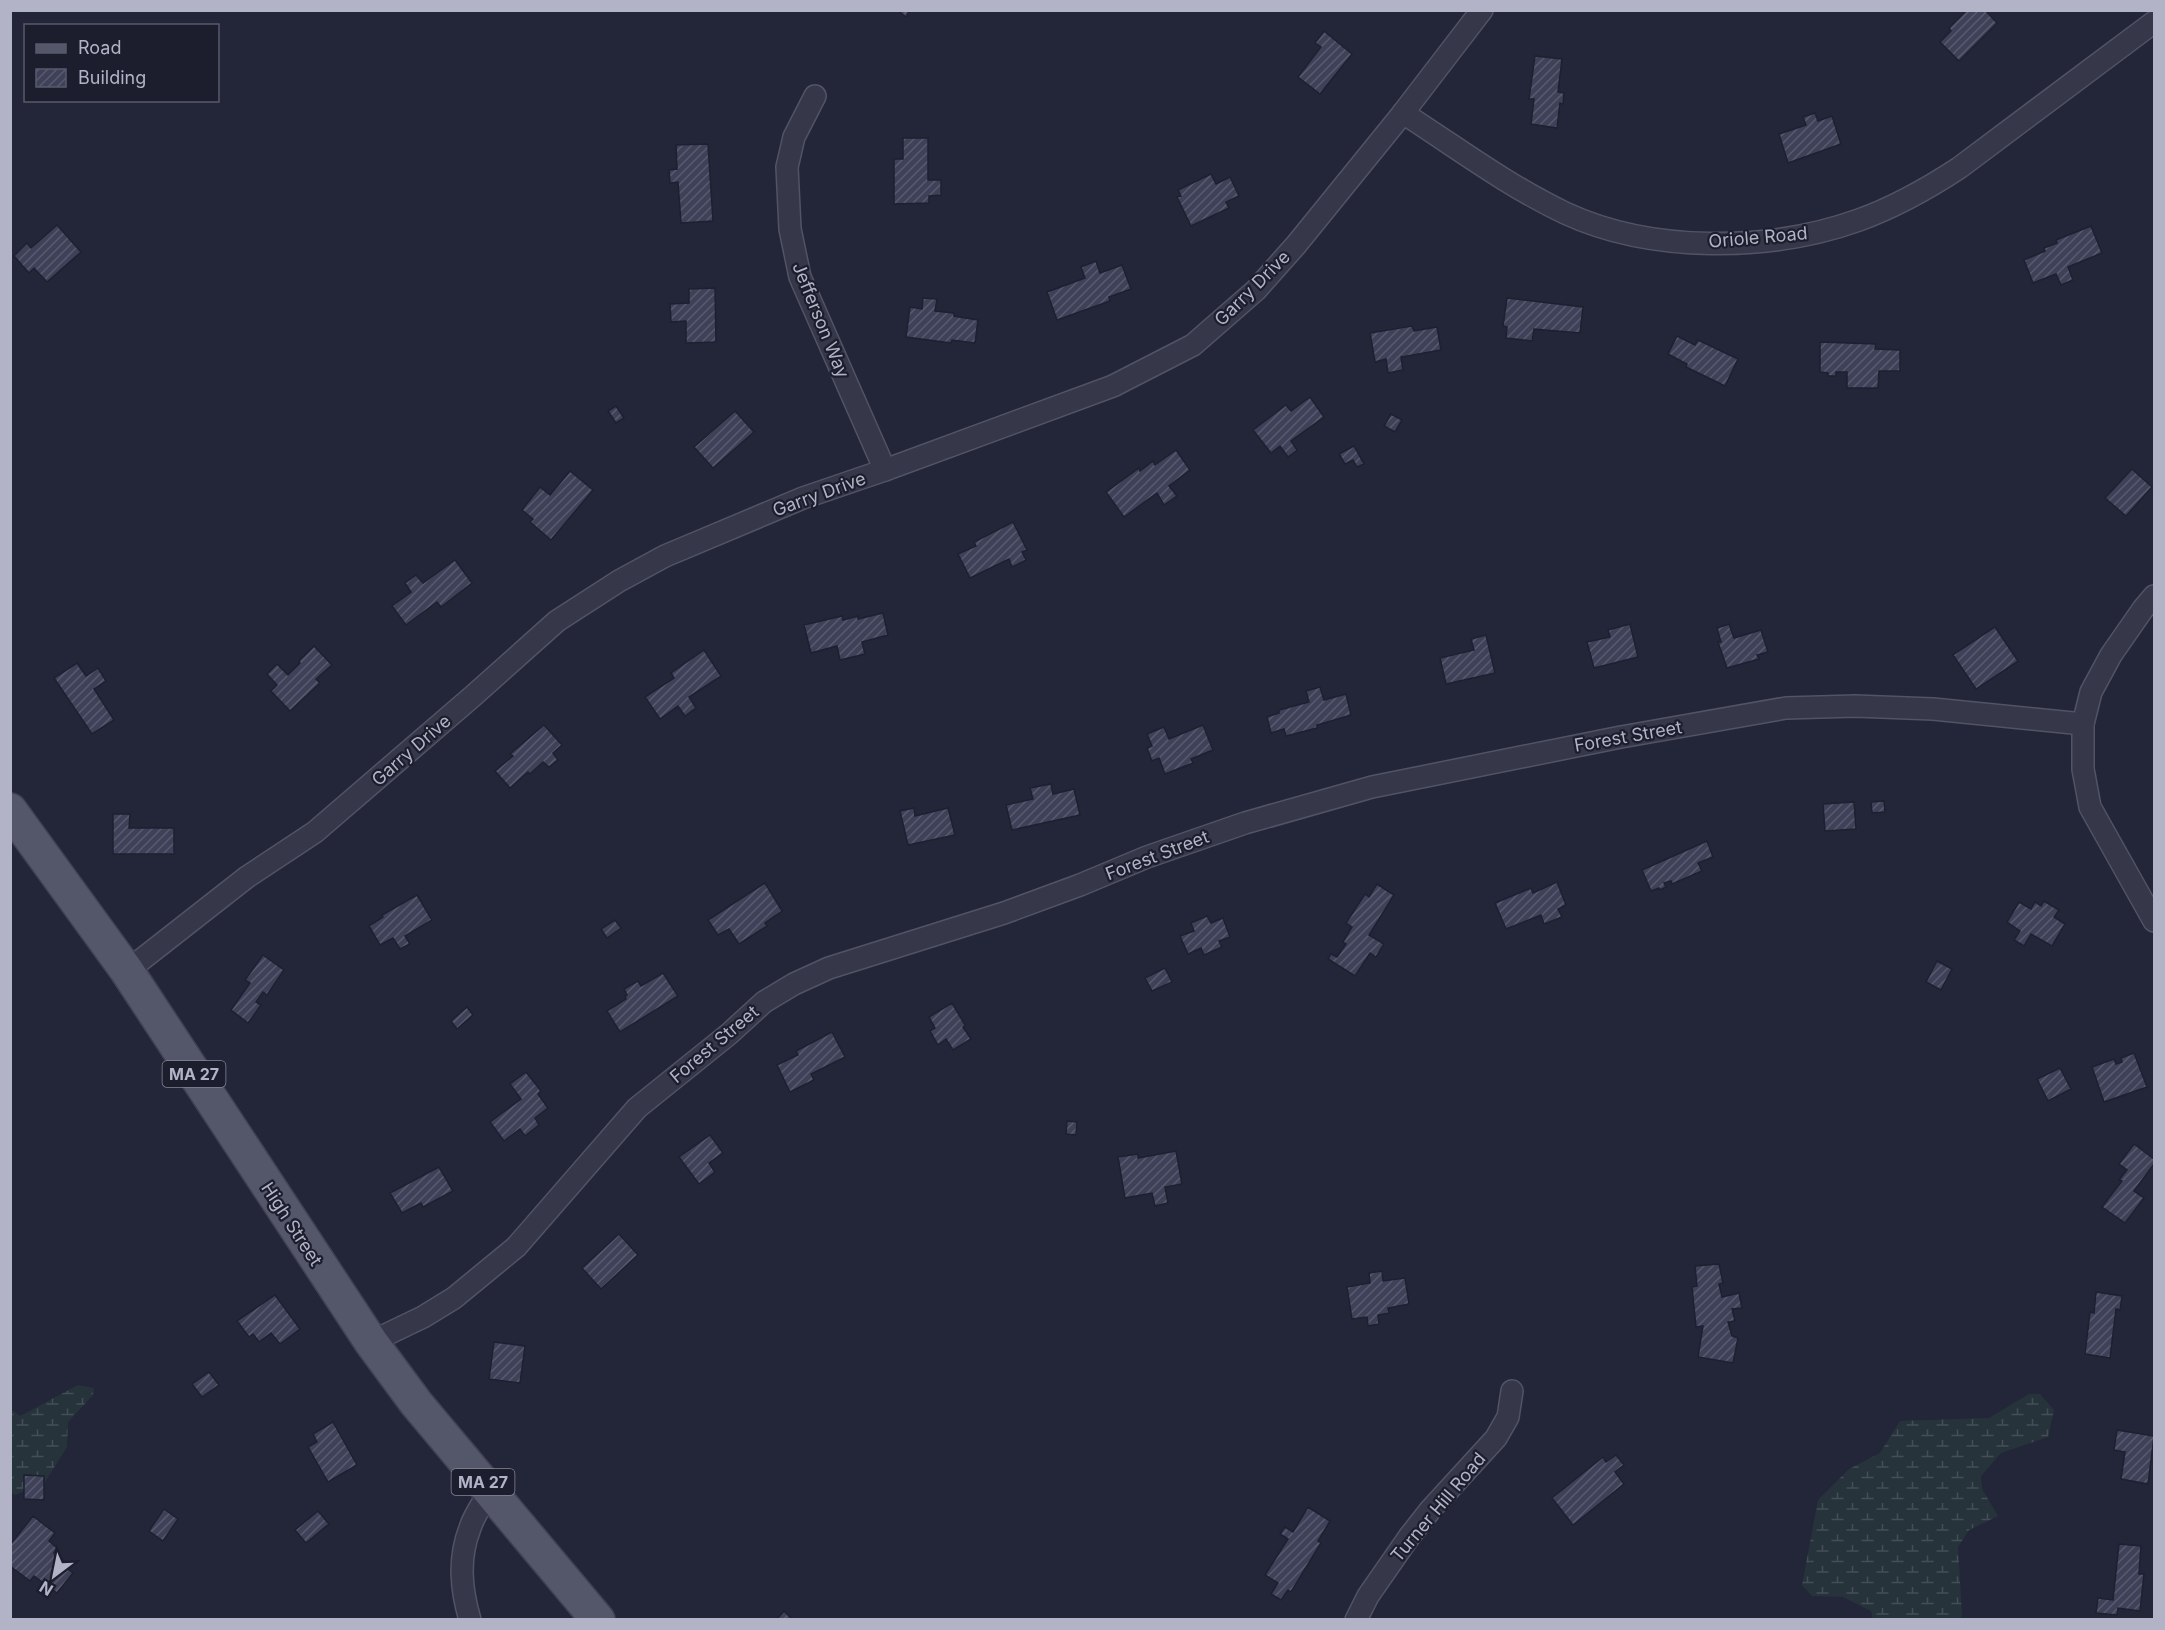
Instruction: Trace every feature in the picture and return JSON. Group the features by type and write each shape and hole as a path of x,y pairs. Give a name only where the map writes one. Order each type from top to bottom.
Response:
{"main road":[{"name":"High Street","path":"10,810 127,971 371,1342 416,1403 598,1620"}],"street":[{"name":"Garry Drive","path":"127,971 247,877 315,832 557,621 619,581 665,556 803,498 885,471 1113,386 1193,345 1256,290 1296,245 1403,113 1482,10"},
{"name":"Oriole Road","path":"1403,113 1533,196 1600,226 1636,236 1670,241 1745,242 1784,238 1820,232 1857,221 1894,206 1928,188 1959,168 2154,22"},
{"name":"Jefferson Way","path":"815,96 794,137 787,167 790,230 800,277 885,471"},
{"path":"2154,596 2111,655 2091,692 2083,724 2083,769 2090,807 2154,921"},
{"name":"Forest Street","path":"371,1342 423,1317 472,1284 516,1247 637,1108 729,1034 764,1002 794,984 829,968 1005,913 1147,857 1245,823 1372,787 1621,737 1786,708 1856,706 1933,709 2083,724"},
{"name":"Turner Hill Road","path":"1356,1620 1368,1596 1409,1537 1496,1438 1508,1417 1512,1391"},
{"path":"470,1620 462,1593 462,1564 470,1528 490,1491"}],"green space":[{"path":"78,1385 94,1388 93,1395 68,1422 67,1447 45,1482 15,1495 11,1493 11,1409 20,1416"},
{"path":"2029,1394 2040,1394 2054,1410 2048,1437 2001,1453 1981,1476 1982,1489 1998,1516 1969,1530 1958,1547 1962,1616 1959,1619 1873,1619 1871,1611 1843,1597 1812,1596 1802,1585 1818,1500 1849,1469 1880,1453 1900,1421 1989,1418"}],"building":[{"path":"897,10 910,10 906,17"},
{"path":"1967,10 1985,10 1997,23 1959,61 1940,42 1951,31 1949,28"},
{"path":"1324,31 1352,54 1320,94 1298,77 1321,47 1315,43"},
{"path":"1535,56 1562,59 1558,92 1564,93 1563,104 1560,103 1557,128 1531,124 1534,99 1529,99"},
{"path":"1815,113 1818,121 1832,116 1841,144 1788,163 1779,134 1806,125 1803,117"},
{"path":"903,138 928,138 928,180 941,180 941,195 929,196 929,203 894,204 894,159 903,159"},
{"path":"708,144 713,221 681,223 678,182 670,183 669,170 677,169 676,145"},
{"path":"1211,174 1216,184 1230,177 1239,196 1226,202 1229,208 1191,226 1177,197 1181,196 1178,190"},
{"path":"57,225 81,252 47,282 34,268 29,273 14,256 27,243 31,248"},
{"path":"2091,226 2102,253 2068,267 2073,280 2061,285 2056,274 2033,283 2024,260 2045,251 2044,248 2057,243 2056,240"},
{"path":"1096,261 1100,273 1122,265 1131,289 1109,297 1110,301 1057,320 1047,292 1085,278 1081,267"},
{"path":"715,288 716,342 686,343 686,321 671,322 670,304 689,303 689,289"},
{"path":"923,298 937,299 935,311 954,313 954,316 978,320 975,343 952,340 951,343 906,337 910,307 922,309"},
{"path":"1507,298 1583,307 1580,333 1534,329 1532,341 1506,338 1507,327 1503,326"},
{"path":"1412,326 1414,331 1437,327 1441,350 1401,357 1403,370 1388,373 1386,359 1375,362 1370,333"},
{"path":"1677,336 1695,345 1698,340 1738,359 1725,386 1686,367 1687,364 1668,354"},
{"path":"1820,342 1876,344 1875,349 1900,350 1900,371 1879,371 1878,388 1847,388 1847,372 1836,372 1836,376 1828,376 1828,373 1820,372"},
{"path":"1310,397 1324,417 1291,441 1297,450 1288,457 1280,446 1271,453 1253,430 1286,405 1291,411"},
{"path":"616,406 624,418 616,423 608,411"},
{"path":"735,411 754,432 713,468 694,447"},
{"path":"1391,414 1402,420 1395,432 1384,426"},
{"path":"1354,446 1364,464 1357,467 1353,460 1345,464 1339,454"},
{"path":"1176,450 1190,470 1169,486 1177,496 1164,505 1157,493 1124,517 1106,492 1139,468 1140,471 1153,461 1155,465"},
{"path":"2132,469 2152,487 2126,516 2105,498"},
{"path":"570,471 593,490 551,540 530,522 533,519 522,510 540,487 550,495"},
{"path":"1013,522 1027,550 1022,552 1026,560 1012,567 1009,559 970,578 958,554 976,546 974,542"},
{"path":"455,560 472,583 441,607 437,602 406,625 392,606 411,592 405,583 416,575 423,583"},
{"path":"883,613 888,635 862,642 865,654 840,660 837,646 811,653 804,625 842,616 843,620 858,616 858,619"},
{"path":"1630,624 1638,657 1594,668 1587,642 1610,637 1608,630"},
{"path":"1729,624 1734,638 1761,630 1768,652 1757,655 1759,659 1727,668 1718,642 1721,642 1717,628"},
{"path":"1995,627 2018,661 1976,689 1953,655"},
{"path":"1486,635 1495,673 1446,684 1440,658 1474,650 1471,639"},
{"path":"314,646 332,665 316,679 320,683 290,711 271,691 277,685 267,674 277,664 288,675"},
{"path":"704,650 721,676 689,697 696,708 685,716 678,706 660,719 645,697 674,678 671,673"},
{"path":"77,663 86,676 98,668 106,681 94,689 114,720 92,734 54,678"},
{"path":"1320,687 1324,700 1346,694 1351,715 1317,725 1317,728 1286,736 1284,729 1271,733 1267,717 1279,713 1279,710 1309,702 1306,691"},
{"path":"544,725 562,745 553,753 558,760 549,767 543,762 510,788 495,771 513,756 510,754"},
{"path":"1203,725 1213,750 1191,759 1193,763 1165,774 1159,758 1152,761 1147,748 1152,746 1147,734 1164,727 1169,739"},
{"path":"1051,784 1053,794 1074,789 1080,815 1012,830 1006,805 1033,799 1030,788"},
{"path":"1884,801 1885,812 1872,813 1871,802"},
{"path":"1854,802 1856,829 1825,831 1823,804"},
{"path":"914,808 915,816 948,808 955,835 908,845 900,811"},
{"path":"113,814 130,814 129,828 174,828 174,854 113,854"},
{"path":"1707,841 1713,857 1698,863 1702,871 1672,884 1671,881 1664,883 1666,887 1651,891 1642,870"},
{"path":"1557,882 1566,905 1558,909 1562,917 1544,924 1541,915 1506,929 1495,903 1531,888 1533,893"},
{"path":"765,883 782,911 765,923 767,926 739,944 729,929 718,935 708,920"},
{"path":"1377,884 1394,895 1369,935 1384,944 1376,957 1370,953 1355,976 1328,959 1331,954 1337,957 1346,944 1343,942 1352,927 1346,923 1365,894 1369,897"},
{"path":"417,895 432,920 405,936 410,944 400,949 393,938 380,945 369,926 383,917 382,915"},
{"path":"2044,901 2059,910 2054,917 2065,924 2052,946 2031,934 2024,946 2014,940 2020,931 2007,922 2019,902 2031,909 2035,902 2041,906"},
{"path":"1207,916 1211,923 1223,918 1230,937 1219,941 1222,947 1204,955 1201,948 1188,954 1180,936 1194,931 1191,923"},
{"path":"615,920 621,928 607,938 601,929"},
{"path":"263,955 284,970 267,995 263,992 256,1002 261,1005 248,1023 231,1010 250,983 245,980"},
{"path":"1937,961 1952,969 1941,990 1926,982"},
{"path":"1165,968 1172,982 1152,991 1145,978"},
{"path":"663,973 678,996 620,1032 607,1011 626,999 624,989 638,981 641,986"},
{"path":"952,1003 971,1039 953,1050 946,1039 938,1045 930,1031 935,1028 929,1017"},
{"path":"467,1007 473,1015 457,1029 451,1021"},
{"path":"832,1032 845,1057 811,1074 814,1080 790,1092 777,1065 798,1055 796,1051"},
{"path":"2134,1053 2147,1087 2104,1102 2092,1067 2114,1059 2116,1064 2122,1062 2121,1058"},
{"path":"2060,1068 2071,1089 2048,1101 2037,1079"},
{"path":"526,1072 541,1091 538,1094 548,1108 535,1118 539,1125 525,1136 520,1129 504,1141 490,1122 521,1099 510,1084"},
{"path":"1067,1121 1077,1122 1076,1135 1066,1134"},
{"path":"710,1135 723,1153 709,1163 715,1172 699,1184 679,1157"},
{"path":"2134,1144 2154,1159 2154,1164 2134,1191 2144,1198 2125,1223 2102,1207 2122,1181 2119,1180 2127,1170 2119,1164"},
{"path":"1176,1151 1182,1184 1165,1187 1168,1203 1155,1206 1152,1193 1125,1198 1118,1157 1138,1154 1138,1158"},
{"path":"439,1167 453,1191 423,1207 421,1203 402,1213 390,1193"},
{"path":"619,1234 638,1255 601,1289 582,1268"},
{"path":"1719,1264 1723,1283 1719,1284 1722,1297 1739,1293 1742,1308 1732,1309 1735,1321 1728,1322 1732,1336 1738,1338 1733,1363 1698,1357 1703,1326 1696,1327 1692,1287 1697,1286 1695,1266"},
{"path":"1382,1271 1383,1281 1405,1278 1409,1304 1388,1308 1389,1313 1378,1315 1379,1324 1368,1326 1367,1317 1352,1319 1347,1287 1370,1283 1369,1273"},
{"path":"2096,1292 2122,1296 2120,1310 2116,1309 2110,1358 2085,1354 2090,1312 2094,1313"},
{"path":"275,1295 300,1329 280,1344 271,1333 259,1342 253,1334 249,1337 237,1321"},
{"path":"494,1342 525,1346 520,1383 489,1379"},
{"path":"209,1372 219,1385 202,1397 192,1384"},
{"path":"333,1422 357,1465 328,1482 308,1447 317,1442 313,1434"},
{"path":"2117,1430 2154,1436 2148,1484 2121,1479 2125,1452 2114,1450"},
{"path":"1616,1455 1624,1465 1615,1472 1624,1484 1573,1525 1552,1498 1603,1457 1606,1462"},
{"path":"24,1475 44,1476 44,1500 24,1499"},
{"path":"1308,1507 1330,1521 1318,1541 1321,1543 1291,1592 1288,1590 1281,1600 1271,1594 1278,1583 1265,1575 1288,1539 1280,1534 1285,1527 1293,1532"},
{"path":"164,1509 178,1519 163,1541 149,1531"},
{"path":"318,1511 329,1524 306,1543 295,1530"},
{"path":"33,1516 55,1533 49,1541 57,1548 54,1553 70,1565 68,1569 73,1573 57,1593 34,1576 30,1581 10,1566 10,1545"},
{"path":"2119,1544 2141,1546 2139,1574 2144,1574 2140,1611 2118,1608 2117,1615 2096,1613 2098,1598 2113,1600"},
{"path":"784,1611 793,1620 776,1620"}]}
